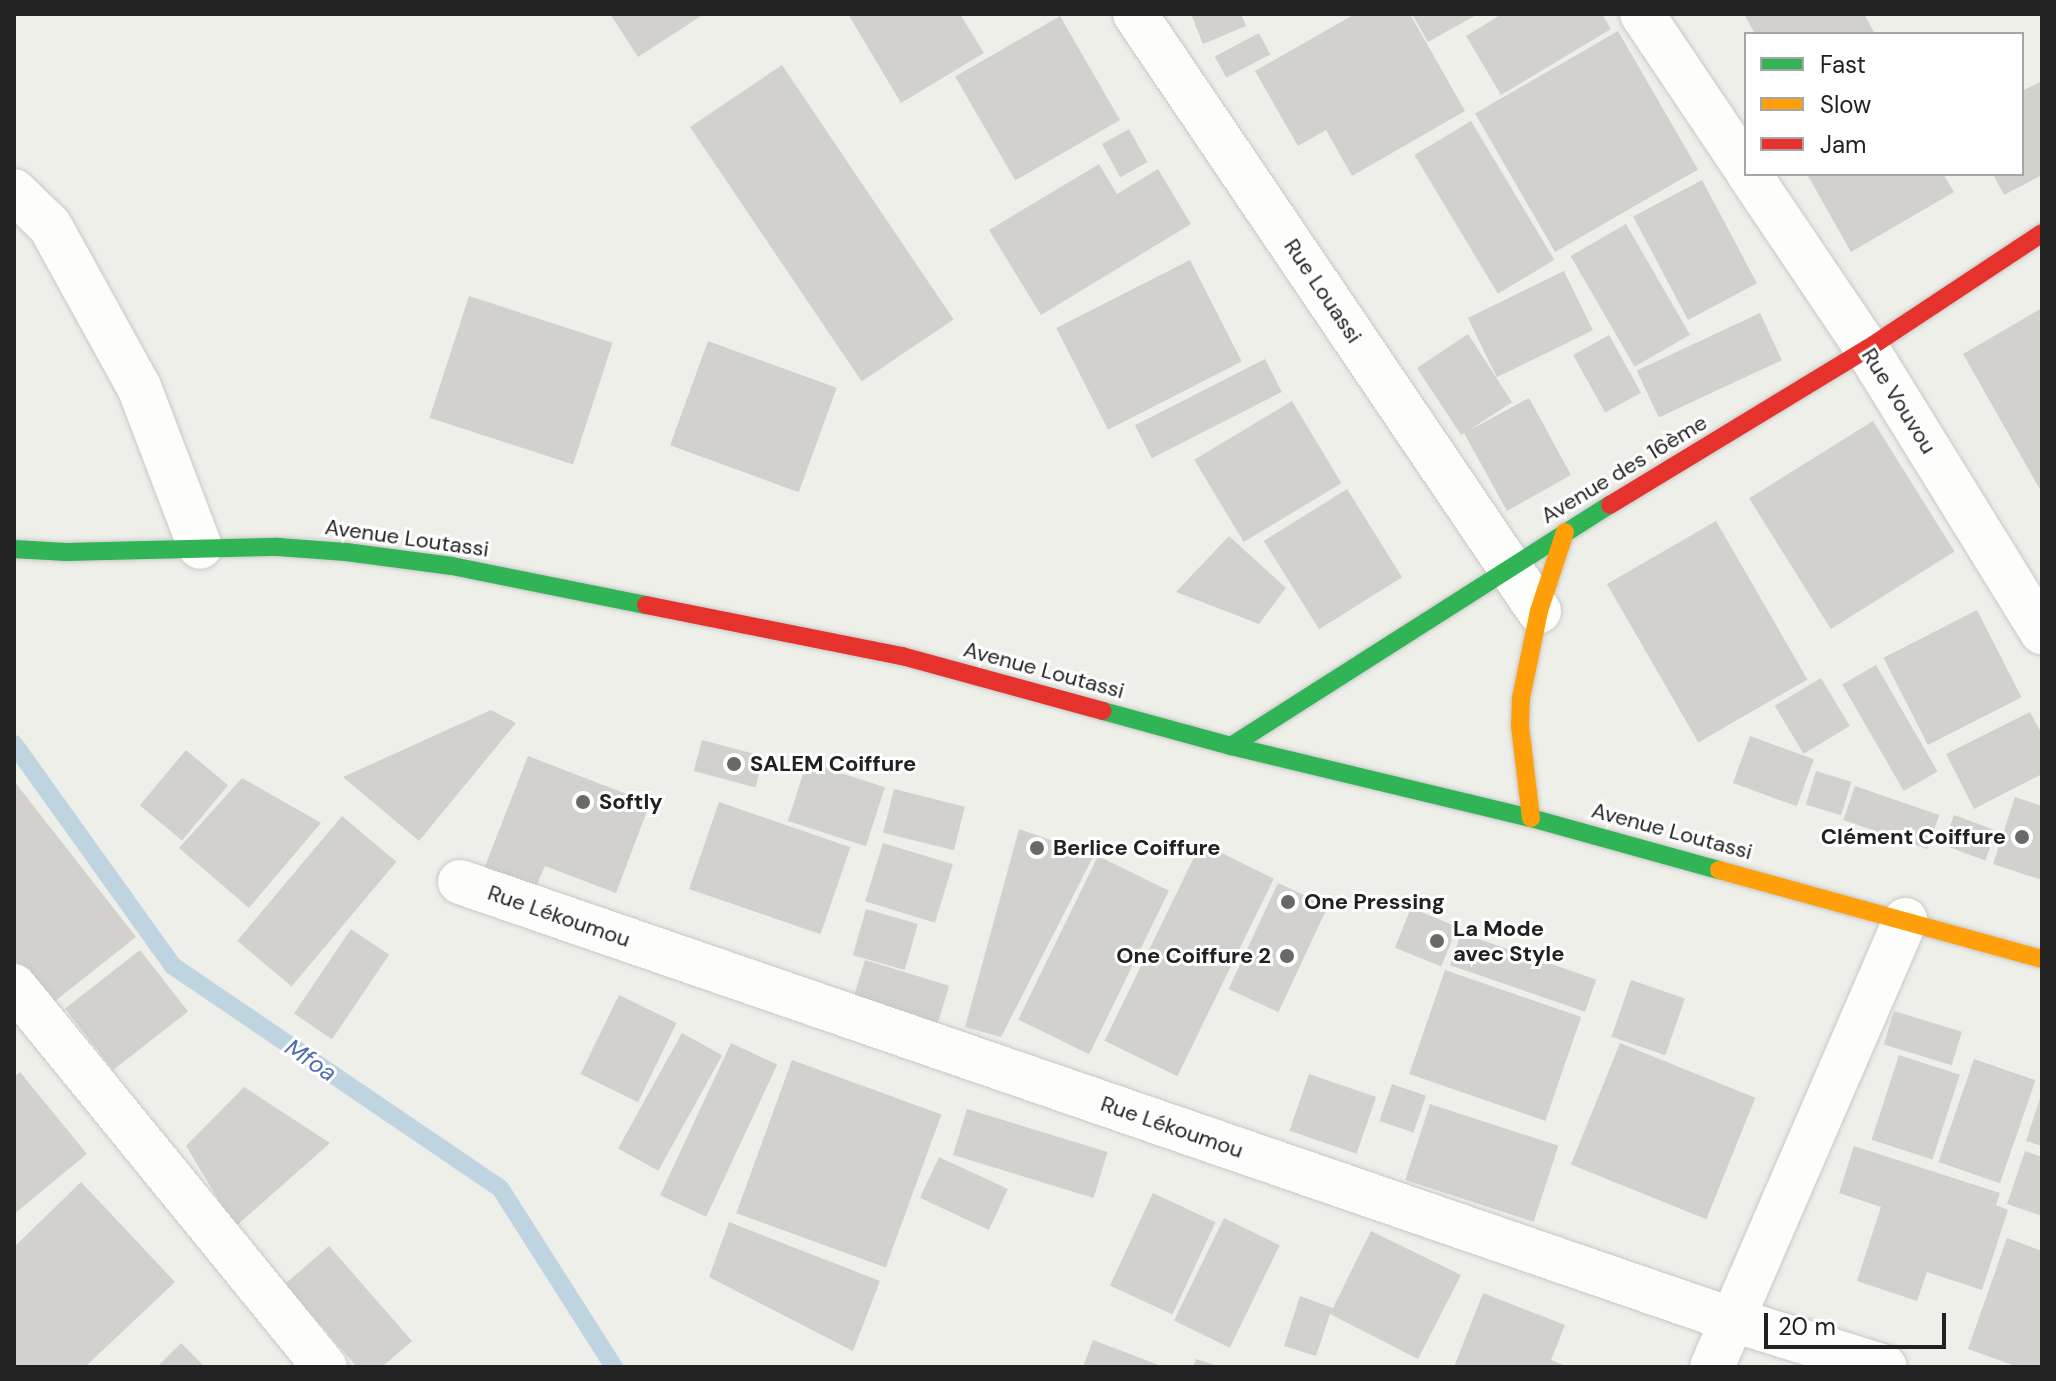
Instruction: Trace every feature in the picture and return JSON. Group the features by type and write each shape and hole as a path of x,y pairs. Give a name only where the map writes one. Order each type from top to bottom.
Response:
{"main road":[{"name":"Avenue des 16ème","path":"1231,746 1565,532 1867,349 2042,233"},
{"path":"1531,818 1520,726 1521,698 1539,611 1565,532"},
{"name":"Avenue Loutassi","path":"14,549 66,552 278,547 346,552 468,569 902,656 1231,746 1531,818 2042,959"}],"street":[{"name":"Rue Louassi","path":"1135,14 1539,611"},
{"path":"1642,14 1744,166"},
{"name":"Rue Vouvou","path":"1750,176 1867,349 2042,632"},
{"path":"14,191 50,226 139,387 200,547"},
{"name":"Rue Lékoumou","path":"460,882 1730,1319 1885,1367"},
{"path":"1712,1367 1730,1319 1905,920"},
{"path":"14,986 325,1367"}],"building":[{"path":"610,14 704,14 638,57"},
{"path":"848,14 960,14 984,53 901,103"},
{"path":"1191,14 1241,14 1246,26 1203,44"},
{"path":"1355,14 1410,14 1465,111 1352,176 1326,130 1298,146 1255,71"},
{"path":"1412,14 1478,14 1428,42"},
{"path":"1502,14 1602,14 1611,29 1501,95 1466,36"},
{"path":"1744,14 1864,14 1874,32 1754,32"},
{"path":"1060,16 1120,120 1015,180 955,76"},
{"path":"1618,31 1698,170 1555,252 1475,114"},
{"path":"1259,33 1270,54 1226,78 1215,56"},
{"path":"782,65 954,320 862,382 690,127"},
{"path":"2042,81 2042,175 2004,195 1994,176 2024,176 2024,90"},
{"path":"1471,121 1554,260 1498,294 1414,155"},
{"path":"1129,129 1147,162 1120,177 1102,144"},
{"path":"1099,164 1117,194 1158,169 1191,224 1041,315 989,230"},
{"path":"1808,176 1944,176 1954,192 1851,252"},
{"path":"1702,180 1757,283 1688,320 1633,217"},
{"path":"1626,224 1690,335 1635,367 1571,256"},
{"path":"1190,260 1242,362 1108,430 1056,328"},
{"path":"1564,271 1593,330 1497,377 1468,318"},
{"path":"469,296 613,343 573,464 429,418"},
{"path":"2042,308 2042,493 1963,354"},
{"path":"1760,313 1782,360 1659,418 1637,370"},
{"path":"1468,334 1512,402 1468,431 1529,398 1571,475 1507,511 1464,433 1461,435 1417,368"},
{"path":"1609,335 1641,393 1605,413 1573,355"},
{"path":"708,341 837,388 799,492 670,445"},
{"path":"1265,359 1282,392 1152,458 1135,425"},
{"path":"1292,401 1341,483 1244,542 1194,460"},
{"path":"1873,421 1955,552 1831,629 1749,498"},
{"path":"1347,489 1402,577 1319,629 1264,541"},
{"path":"1716,521 1808,679 1698,742 1607,584"},
{"path":"1229,536 1286,588 1259,624 1176,592"},
{"path":"1977,610 2021,697 1928,745 1883,658"},
{"path":"1876,665 1938,772 1904,791 1842,684"},
{"path":"1821,678 1850,726 1804,754 1775,706"},
{"path":"491,710 516,723 419,841 343,777"},
{"path":"2030,712 2042,734 2042,774 1974,809 1946,754"},
{"path":"1750,736 1814,759 1797,806 1733,783"},
{"path":"702,740 764,757 756,787 694,771"},
{"path":"186,750 228,785 182,841 140,805"},
{"path":"528,756 650,803 616,893 545,866 533,894 482,874"},
{"path":"807,762 885,787 866,846 788,821"},
{"path":"1816,771 1851,782 1841,815 1806,804"},
{"path":"242,778 321,823 249,908 179,848"},
{"path":"14,781 136,937 50,1005 14,959"},
{"path":"1855,786 1939,815 1927,849 1843,820"},
{"path":"894,789 965,807 954,850 883,833"},
{"path":"2015,797 2042,806 2042,880 1993,864"},
{"path":"719,802 850,847 820,934 689,889"},
{"path":"1954,815 1996,830 1985,860 1943,845"},
{"path":"342,816 396,862 292,987 237,941"},
{"path":"1019,829 1094,855 1001,1037 965,1027"},
{"path":"883,843 953,864 935,923 865,901"},
{"path":"1201,843 1274,879 1177,1076 1105,1041"},
{"path":"1098,856 1169,891 1089,1054 1018,1020"},
{"path":"1278,883 1328,906 1278,1012 1229,989"},
{"path":"1411,908 1457,927 1441,967 1395,948"},
{"path":"866,909 918,924 905,970 853,955"},
{"path":"351,929 389,955 332,1039 294,1014"},
{"path":"1461,933 1596,980 1585,1012 1450,965"},
{"path":"140,950 188,1011 113,1070 65,1008"},
{"path":"865,960 949,986 935,1032 851,1006"},
{"path":"1445,970 1581,1017 1545,1121 1409,1074"},
{"path":"1631,980 1685,999 1665,1055 1611,1037"},
{"path":"619,995 677,1023 638,1102 580,1074"},
{"path":"1894,1011 1962,1032 1952,1065 1884,1044"},
{"path":"682,1033 722,1055 658,1171 618,1148"},
{"path":"731,1043 777,1065 706,1217 660,1195"},
{"path":"1620,1043 1755,1098 1706,1219 1571,1164"},
{"path":"1899,1055 1960,1075 1932,1159 1871,1140"},
{"path":"1974,1059 2035,1080 2000,1183 1939,1162"},
{"path":"792,1060 941,1114 886,1268 736,1213"},
{"path":"20,1072 87,1154 14,1214 14,1077"},
{"path":"1309,1074 1376,1097 1357,1154 1289,1131"},
{"path":"1392,1084 1426,1096 1413,1133 1379,1121"},
{"path":"244,1087 330,1143 235,1227 186,1146"},
{"path":"2042,1092 2042,1146 2026,1141"},
{"path":"1430,1104 1558,1146 1534,1222 1405,1180"},
{"path":"967,1109 1108,1152 1094,1198 953,1155"},
{"path":"1854,1146 2000,1193 1996,1205 2008,1210 1982,1290 1927,1272 1917,1301 1857,1281 1881,1207 1839,1193"},
{"path":"2025,1151 2042,1157 2042,1216 2007,1204"},
{"path":"939,1157 1008,1189 989,1230 920,1198"},
{"path":"81,1182 175,1282 85,1367 14,1367 14,1247"},
{"path":"1153,1193 1216,1222 1172,1315 1110,1285"},
{"path":"1224,1218 1280,1245 1230,1348 1174,1320"},
{"path":"729,1222 880,1281 853,1351 709,1277"},
{"path":"1371,1231 1461,1275 1418,1359 1330,1314 1316,1356 1284,1346 1300,1296 1333,1308"},
{"path":"2007,1238 2042,1251 2042,1367 2018,1367 1968,1349"},
{"path":"329,1246 412,1341 382,1367 357,1367 285,1284"},
{"path":"1483,1293 1565,1325 1551,1360 1569,1367 1454,1367"},
{"path":"1093,1340 1164,1367 1083,1367"},
{"path":"181,1343 205,1367 157,1367"},
{"path":"1196,1359 1218,1366 1218,1367 1193,1367"}],"waterway":[{"name":"Mfoa","path":"14,744 173,966 500,1188 614,1367"}],"traffic: fast":[{"path":"1231,746 1610,505"},
{"path":"14,549 66,552 278,547 346,552 452,566 646,605"},
{"path":"1103,711 1231,746 1531,818 1719,870"}],"traffic: slow":[{"path":"1531,818 1520,726 1521,698 1539,611 1565,532"},
{"path":"1719,870 2042,959"}],"traffic: jam":[{"path":"1610,505 1867,349 2042,233"},
{"path":"646,605 902,656 1103,711"}],"place":[{"name":"SALEM Coiffure","path":"734,764"},
{"name":"Softly","path":"583,802"},
{"name":"Clément Coiffure","path":"2022,837"},
{"name":"Berlice Coiffure","path":"1037,848"},
{"name":"One Pressing","path":"1288,902"},
{"name":"La Mode avec Style","path":"1437,941"},
{"name":"One Coiffure 2","path":"1287,956"}]}
